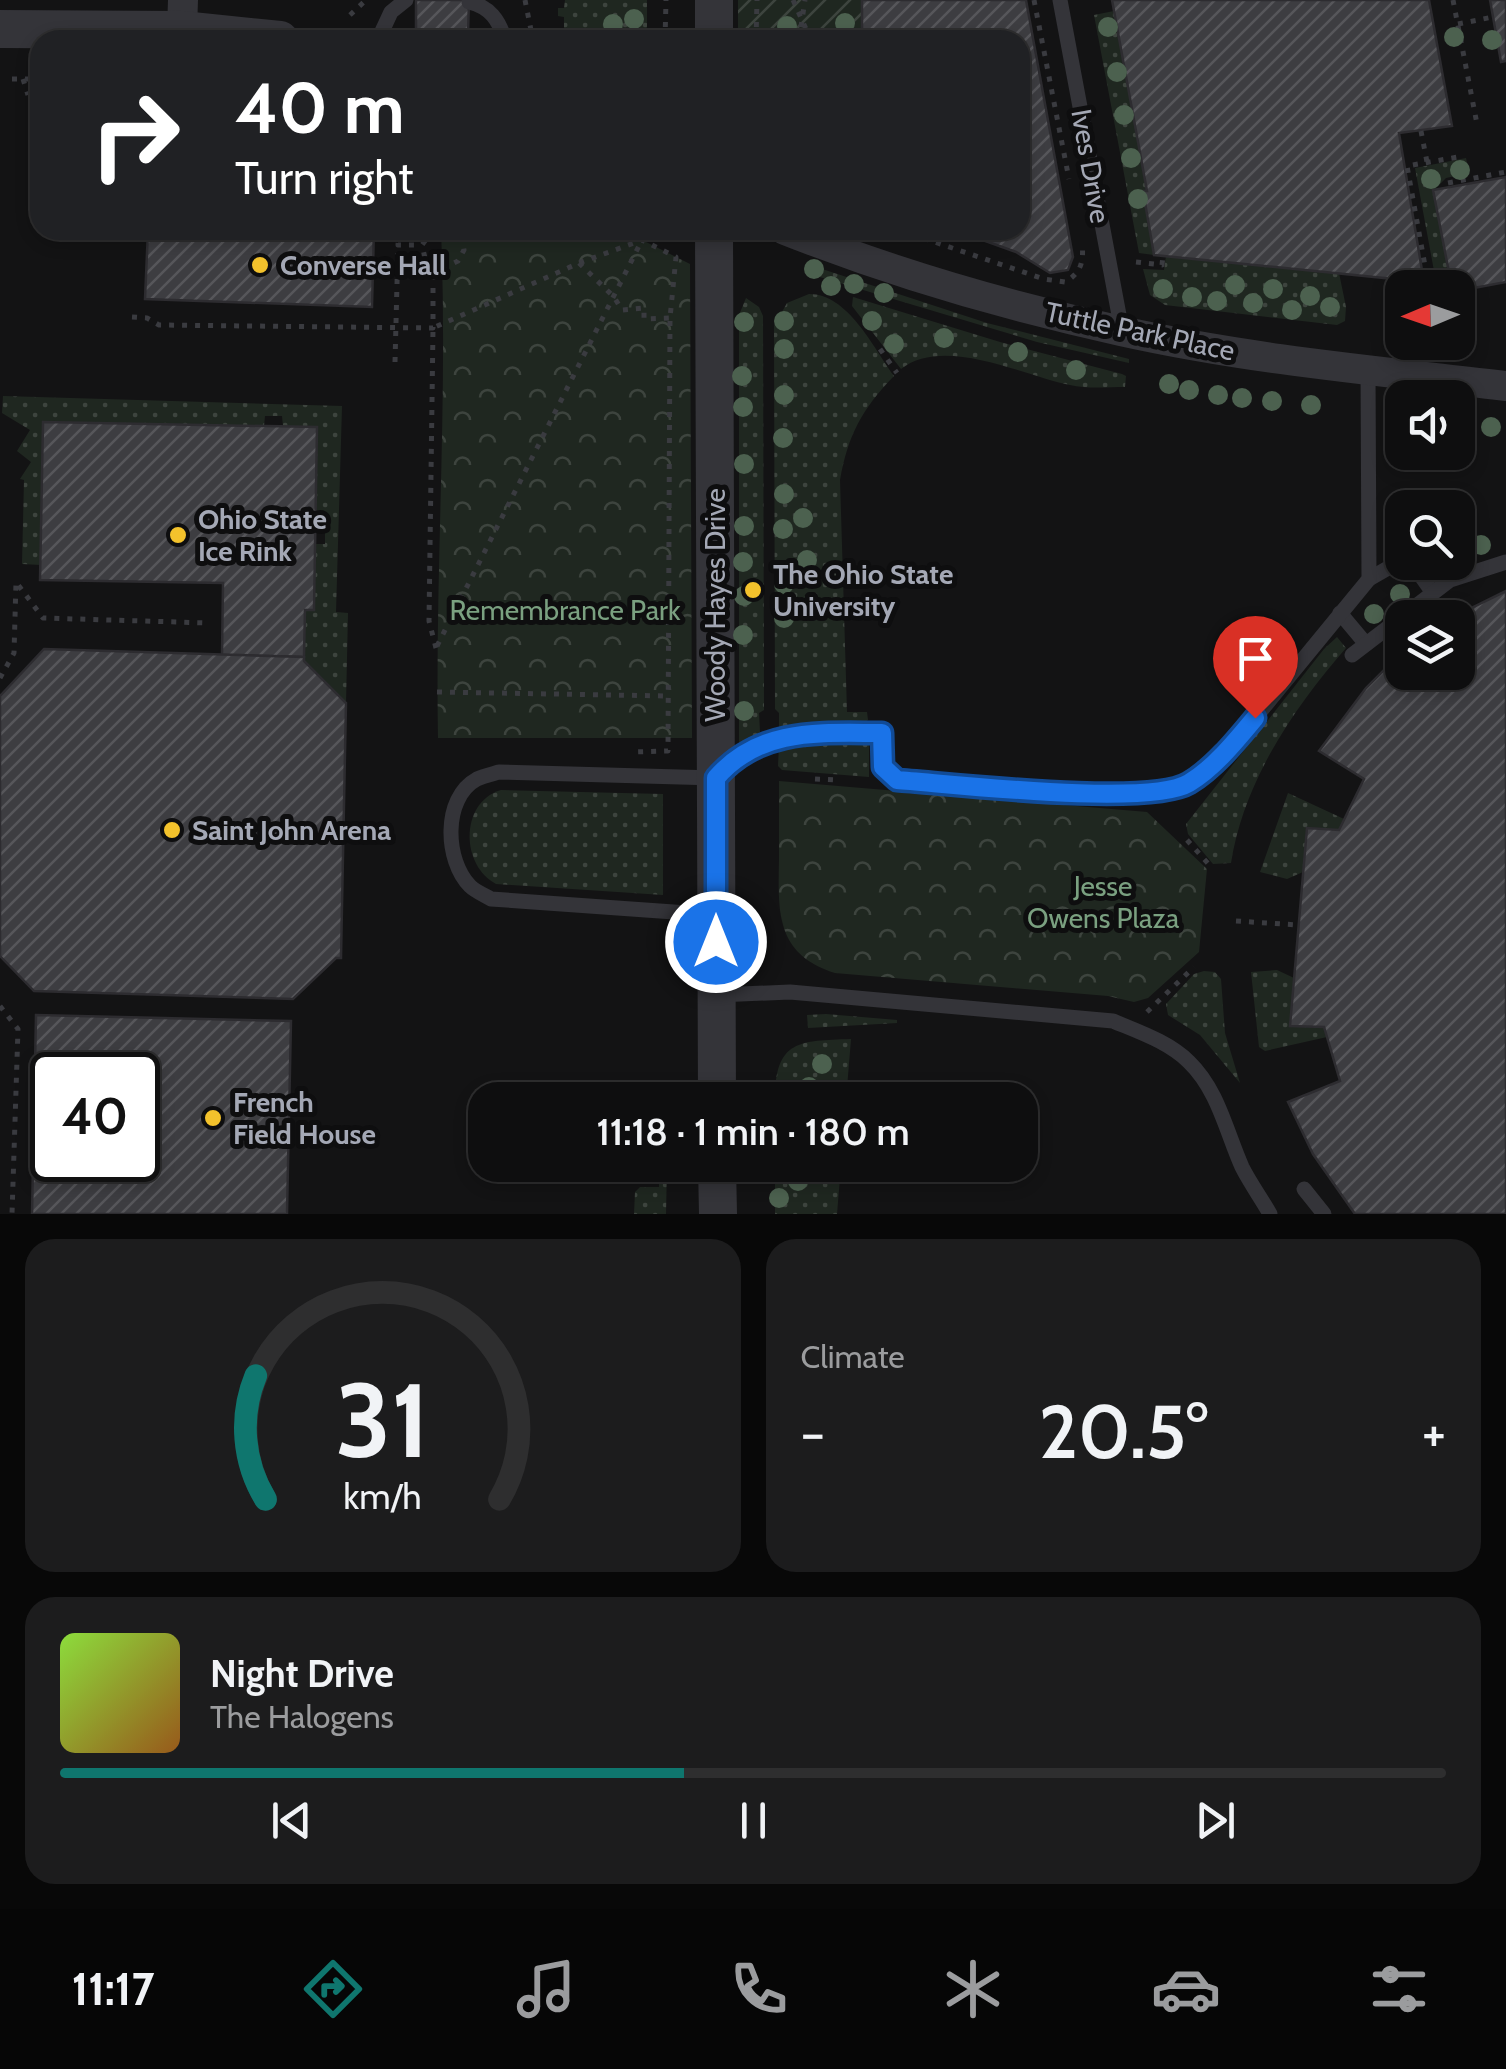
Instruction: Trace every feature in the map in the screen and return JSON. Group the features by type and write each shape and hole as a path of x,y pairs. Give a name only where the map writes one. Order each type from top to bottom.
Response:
{"street":[{"path":"714,0 714,30"},
{"path":"0,30 182,15 241,30"},
{"name":"Woody Hayes Drive","path":"714,240 717,1082"},
{"name":"Tuttle Park Place","path":"811,240 962,291 1122,331 1240,352 1506,386"},
{"path":"718,1182 718,1214"}],"lane":[{"path":"383,30 391,12 406,0"},
{"name":"Ives Drive","path":"1060,0 1122,331"},
{"path":"469,2 480,5 499,21 502,30"},
{"path":"1368,368 1369,579"},
{"path":"1352,655 1450,580 1506,562"},
{"path":"716,915 491,899 471,887 458,869 452,848 452,822 460,797 474,780 500,772 716,778 750,750 781,736 882,733 883,767 897,780 1049,791 1164,793 1190,783 1232,746 1369,579 1385,570"},
{"path":"1424,580 1433,593"},
{"path":"1340,613 1366,644"},
{"path":"716,995 790,992 1113,1021 1152,1037 1187,1059 1201,1076 1226,1123 1242,1168 1270,1214"},
{"path":"1304,1189 1324,1214"}],"path":[{"path":"350,15 366,0"},
{"path":"525,0 530,30"},
{"path":"666,0 666,30"},
{"path":"756,30 757,0"},
{"path":"793,0 806,30"},
{"path":"802,30 805,0"},
{"path":"1034,0 1072,190"},
{"path":"1453,0 1477,124"},
{"path":"1458,24 1493,17"},
{"path":"23,79 28,95"},
{"path":"12,80 30,79"},
{"path":"1421,131 1427,162"},
{"path":"1426,270 1407,166 1458,156"},
{"path":"1448,183 1506,172"},
{"path":"929,240 1044,279 1066,282 1078,274 1082,261 1079,229"},
{"path":"395,362 398,240"},
{"path":"422,246 426,240"},
{"path":"422,246 425,258 442,268 458,262 464,250 462,240"},
{"path":"433,264 429,621 436,648 642,240"},
{"path":"132,318 147,318 159,325 433,328 642,240 676,257 670,318 668,751 625,752"},
{"path":"398,245 422,246"},
{"path":"1136,262 1162,265 1163,255"},
{"path":"580,263 622,310 644,308 644,318 670,318"},
{"path":"880,349 897,372"},
{"path":"0,678 14,653 16,582 42,618 209,623"},
{"path":"437,692 668,696"},
{"path":"815,778 836,780"},
{"path":"1187,840 1212,868"},
{"path":"1236,921 1298,925"},
{"path":"1147,1012 1194,967"},
{"path":"0,1006 18,1029 12,1214"}],"green space":[{"path":"565,0 647,0 647,29 564,30 564,17 558,16 558,8 564,8"},
{"path":"738,0 862,0 862,30 738,30"},
{"path":"1114,11 1147,191 1143,192 1154,255 1139,253 1094,15"},
{"path":"1466,158 1469,173 1446,178 1433,191 1449,270 1434,270 1415,168"},
{"name":"Remembrance Park","path":"441,240 642,240 690,264 692,738 438,738"},
{"path":"1166,256 1339,273 1345,321 1337,325 1165,305 1150,295 1143,269 1164,270"},
{"path":"804,267 819,268 987,323 1129,359 1129,363 1037,342 813,275"},
{"path":"809,294 823,296 847,312 894,376 858,423 840,480 847,712 867,712 868,720 862,724 779,727 779,713 775,709 774,326 787,303"},
{"path":"853,297 1122,374 1126,376 1125,387 1077,386 961,357 919,360 901,369 852,306"},
{"path":"746,298 759,307 763,316 764,710 759,713 760,732 743,743 739,742 739,315"},
{"path":"3,396 342,406 336,612 348,613 346,703 304,661 305,610 314,610 315,544 325,544 325,526 316,526 317,427 283,426 282,416 265,416 264,426 43,422 41,565 22,564 24,480 20,479 31,462 17,451 30,430 2,413"},
{"path":"1337,637 1346,648 1290,721 1259,775 1231,863 1213,864 1188,834 1186,824"},
{"path":"863,740 869,745 869,777 782,770 778,766 779,746 798,741"},
{"name":"Jesse Owens Plaza","path":"779,781 1147,812 1207,869 1199,952 1148,998 1134,1002 1108,996 835,973 801,955 784,929 779,897"},
{"path":"501,790 663,794 663,895 496,884 476,863 470,834 478,807"},
{"path":"1288,793 1344,819 1339,830 1307,828 1303,872 1287,879 1260,872"},
{"path":"1277,970 1294,978 1290,1025 1324,1027 1327,1037 1265,1051 1259,1047 1251,972"},
{"path":"1215,972 1221,979 1225,1033 1240,1083 1200,1035 1168,1015 1166,1004 1194,974"},
{"path":"807,1015 897,1023 808,1028"},
{"path":"851,1039 847,1082 776,1082 786,1054 794,1047"},
{"path":"659,1182 667,1182 666,1214 634,1214 635,1192 640,1187 659,1187"},
{"path":"775,1182 840,1182 837,1214 775,1214"}],"building":[{"path":"416,0 469,0 468,30 416,30"},
{"path":"862,0 1026,0 1073,257 1068,270 1050,273 1016,252 983,240 1030,240 1030,30 862,30"},
{"path":"1112,0 1429,0 1452,126 1399,133 1422,270 1385,270 1385,278 1154,255 1143,191 1147,191"},
{"path":"1490,0 1506,0 1506,61 1501,62"},
{"path":"1506,177 1506,282 1475,288 1475,270 1449,270 1433,190"},
{"name":"Converse Hall","path":"148,240 374,240 372,307 145,299"},
{"name":"Ohio State Ice Rink","path":"43,422 317,427 314,610 305,610 304,657 222,655 223,583 40,580"},
{"path":"1506,591 1506,1214 1355,1214 1313,1154 1288,1102 1340,1081 1324,1027 1290,1026 1307,828 1339,830 1364,779 1319,751 1385,669 1385,690 1475,690 1475,606"},
{"name":"Saint John Arena","path":"44,649 304,657 346,703 341,958 336,958 293,999 34,991 0,956 0,696"},
{"name":"French Field House","path":"36,1015 291,1021 287,1214 32,1214 33,1182 160,1182 160,1052 35,1052"}],"place":[{"name":"Converse Hall","path":"260,265"},
{"name":"Ohio State Ice Rink","path":"178,535"},
{"name":"The Ohio State University","path":"753,590"},
{"name":"Saint John Arena","path":"172,830"},
{"name":"French Field House","path":"213,1118"}],"route":[{"path":"716,942 716,778 736,759 781,736 882,733 883,767 897,780 1049,791 1164,793 1190,783 1232,746 1255,718"}]}
